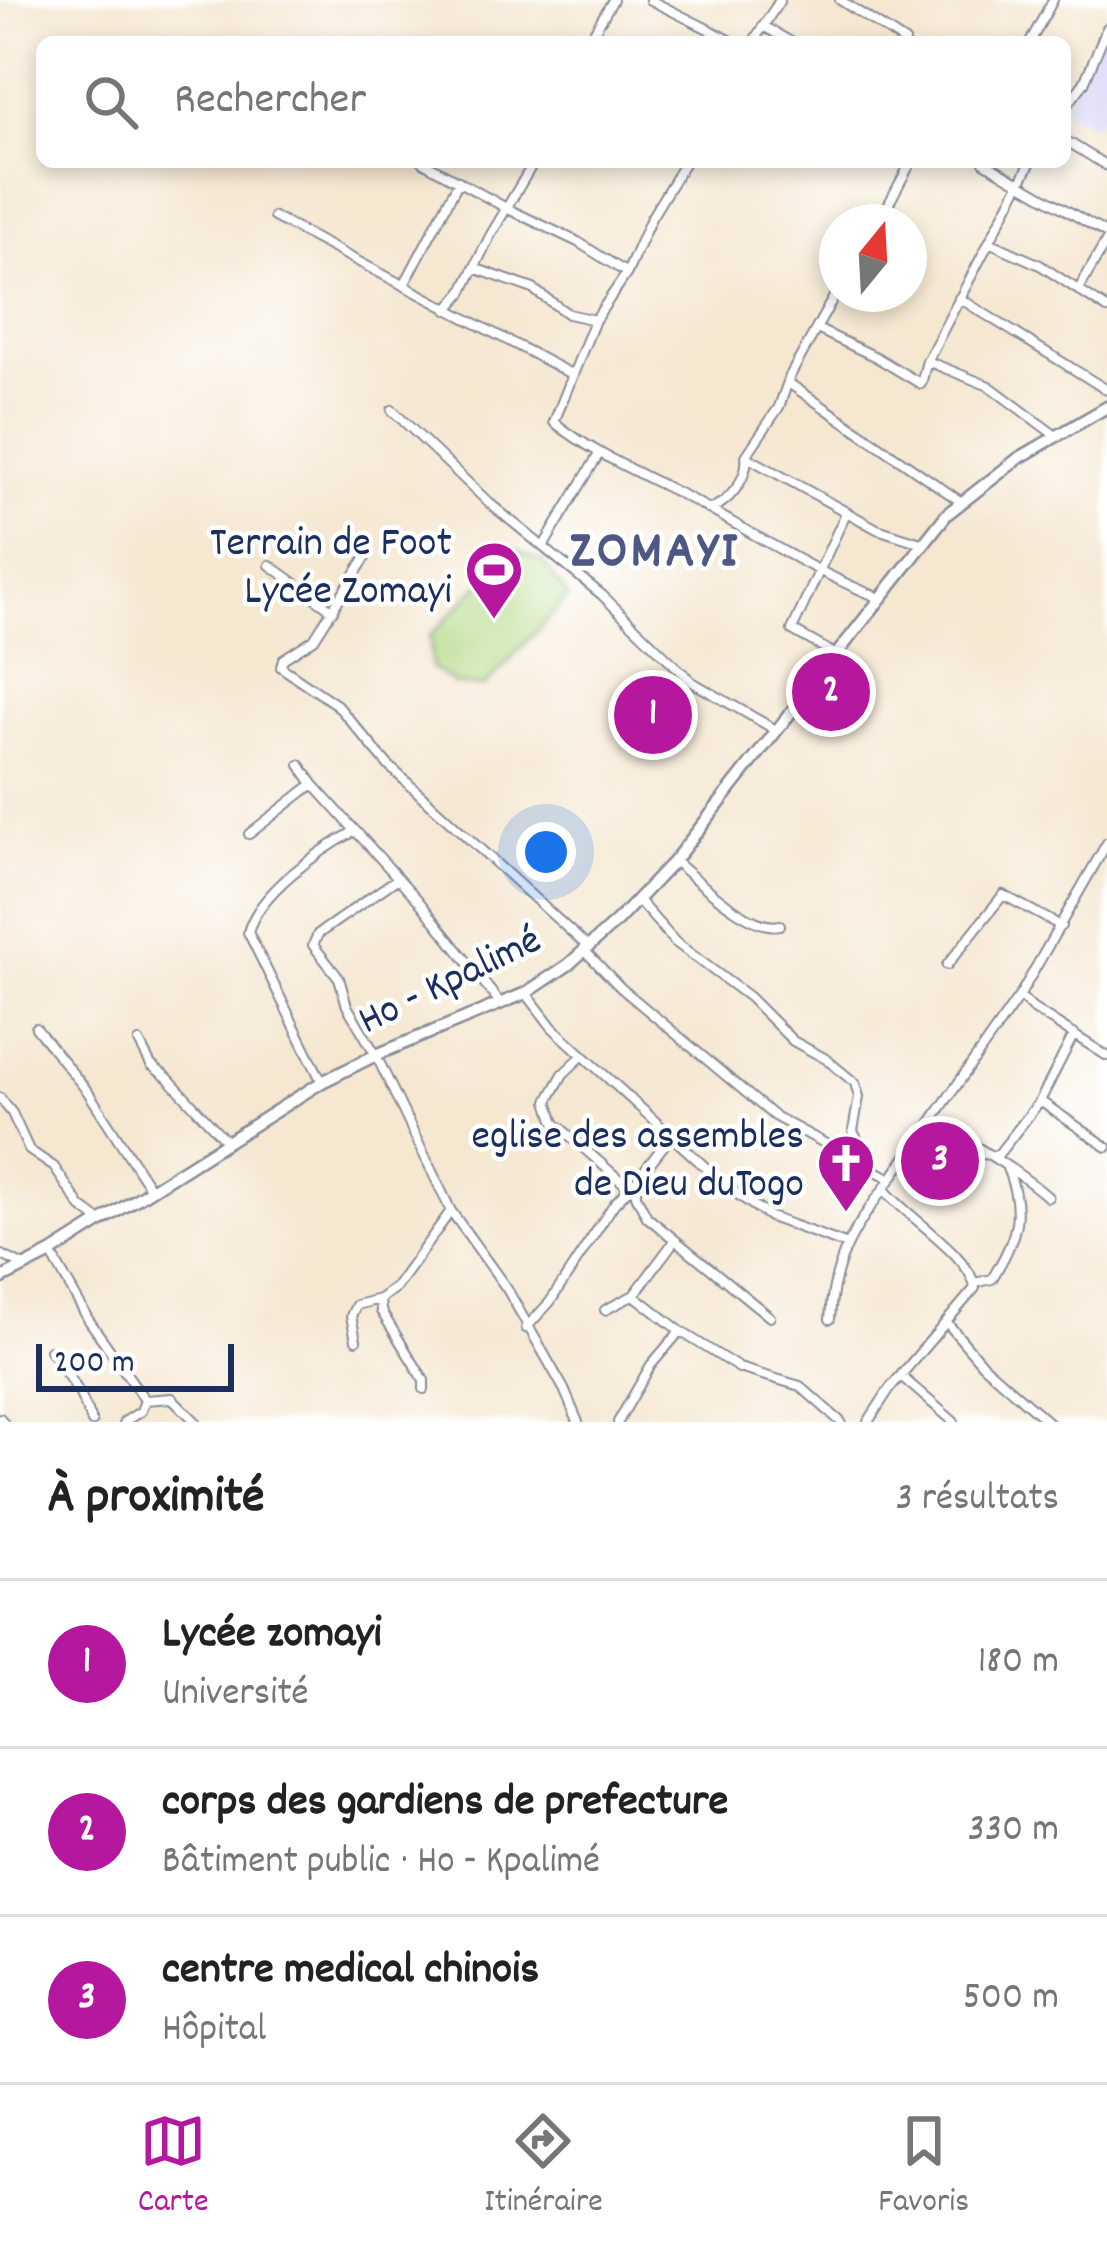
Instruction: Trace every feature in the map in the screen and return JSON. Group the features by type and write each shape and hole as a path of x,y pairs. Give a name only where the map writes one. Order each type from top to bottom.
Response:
{"main road":[{"name":"Ho - Kpalimé","path":"0,1279 51,1253 322,1082 376,1054 526,993 587,949 674,861 922,543 960,501 1107,407"}],"street":[{"path":"592,36 614,0"},
{"path":"650,0 722,36"},
{"path":"758,36 779,0"},
{"path":"840,0 893,36"},
{"path":"1033,36 1052,0"},
{"path":"765,26 781,36"},
{"path":"1071,100 1084,83 1107,28"},
{"path":"1071,144 1107,166"},
{"path":"435,168 578,242 626,273"},
{"path":"447,310 462,293 531,168"},
{"path":"678,168 626,273 596,320 554,422 599,454 709,509 819,573 880,598"},
{"path":"889,204 908,168"},
{"path":"994,168 1107,237 1079,289"},
{"path":"817,329 921,384 927,361 1028,168"},
{"path":"404,285 460,181"},
{"path":"274,217 572,375"},
{"path":"989,242 1040,265 1107,309"},
{"path":"474,268 532,289 568,314 596,320"},
{"path":"959,298 1107,389"},
{"path":"746,456 768,426 826,312"},
{"path":"927,361 988,386 1056,436"},
{"path":"790,384 960,501"},
{"path":"392,410 488,502 602,595 692,682 777,730"},
{"path":"543,547 599,454"},
{"path":"709,509 720,506 742,478 746,456"},
{"path":"746,456 877,529 922,543"},
{"path":"836,654 792,630 846,512"},
{"path":"365,558 314,639 283,659 281,667 338,705 389,766 587,949 621,988 774,1116 891,1179"},
{"path":"270,565 333,611"},
{"path":"300,765 501,1004"},
{"path":"249,834 313,784"},
{"path":"322,1082 248,932 253,918 299,868 355,831"},
{"path":"830,1319 845,1244 1020,994 1107,843"},
{"path":"674,861 752,921 781,925"},
{"path":"398,879 313,941 339,978 347,1006 376,1054 451,1211 507,1289 565,1389 578,1422"},
{"path":"947,965 1003,895 1061,926"},
{"path":"638,900 675,942 749,997 793,1041 855,1083 859,1097 853,1131 862,1150 862,1164"},
{"path":"526,993 552,1027 714,1176 763,1213 845,1244"},
{"path":"1020,994 1032,1007 1107,1056"},
{"path":"36,1028 88,1092 152,1191"},
{"path":"983,1154 997,1156 1040,1101 1074,1034"},
{"path":"139,1042 151,1065 227,1142"},
{"path":"583,1054 563,1074 548,1102 555,1123 632,1185 640,1208 675,1240 770,1317"},
{"path":"0,1098 28,1150 54,1168 80,1207 100,1221"},
{"path":"1040,1101 1107,1147"},
{"path":"934,1118 983,1154 1022,1173 1048,1197"},
{"path":"526,1328 671,1135"},
{"path":"975,1283 992,1279 1016,1235 1018,1213 1006,1165"},
{"path":"868,1422 971,1295 975,1283 962,1260 916,1223 884,1189"},
{"path":"356,1340 356,1305 380,1299 409,1274 430,1236 445,1224 451,1211"},
{"path":"605,1310 634,1295 675,1240"},
{"path":"51,1253 88,1319 146,1400"},
{"path":"0,1254 24,1266"},
{"path":"634,1295 739,1369 800,1387 841,1422"},
{"path":"380,1299 381,1311 424,1380 424,1389"},
{"path":"948,1324 982,1365 1048,1422"},
{"path":"618,1422 651,1365 680,1331"},
{"path":"50,1351 92,1422"},
{"path":"901,1376 954,1422"},
{"path":"146,1400 172,1398 196,1422"},
{"path":"124,1422 141,1411 146,1400"},
{"path":"1030,1422 1037,1412"}],"shaded area":[{"path":"1107,17 1107,123 1098,119 1095,126 1071,114 1071,90"}],"green space":[{"name":"Terrain de Foot Lycée Zomayi","path":"514,549 543,562 568,597 484,687 454,684 432,668 430,636"}],"place":[{"name":"Terrain de Foot Lycée Zomayi","path":"494,621"},
{"name":"corps des gardiens de prefecture","path":"831,692"},
{"name":"Lycée zomayi","path":"653,715"},
{"name":"centre medical chinois","path":"940,1161"},
{"name":"eglise des assembles de Dieu duTogo","path":"846,1214"}],"district":[{"name":"ZOMAYI","path":"655,554"}]}
